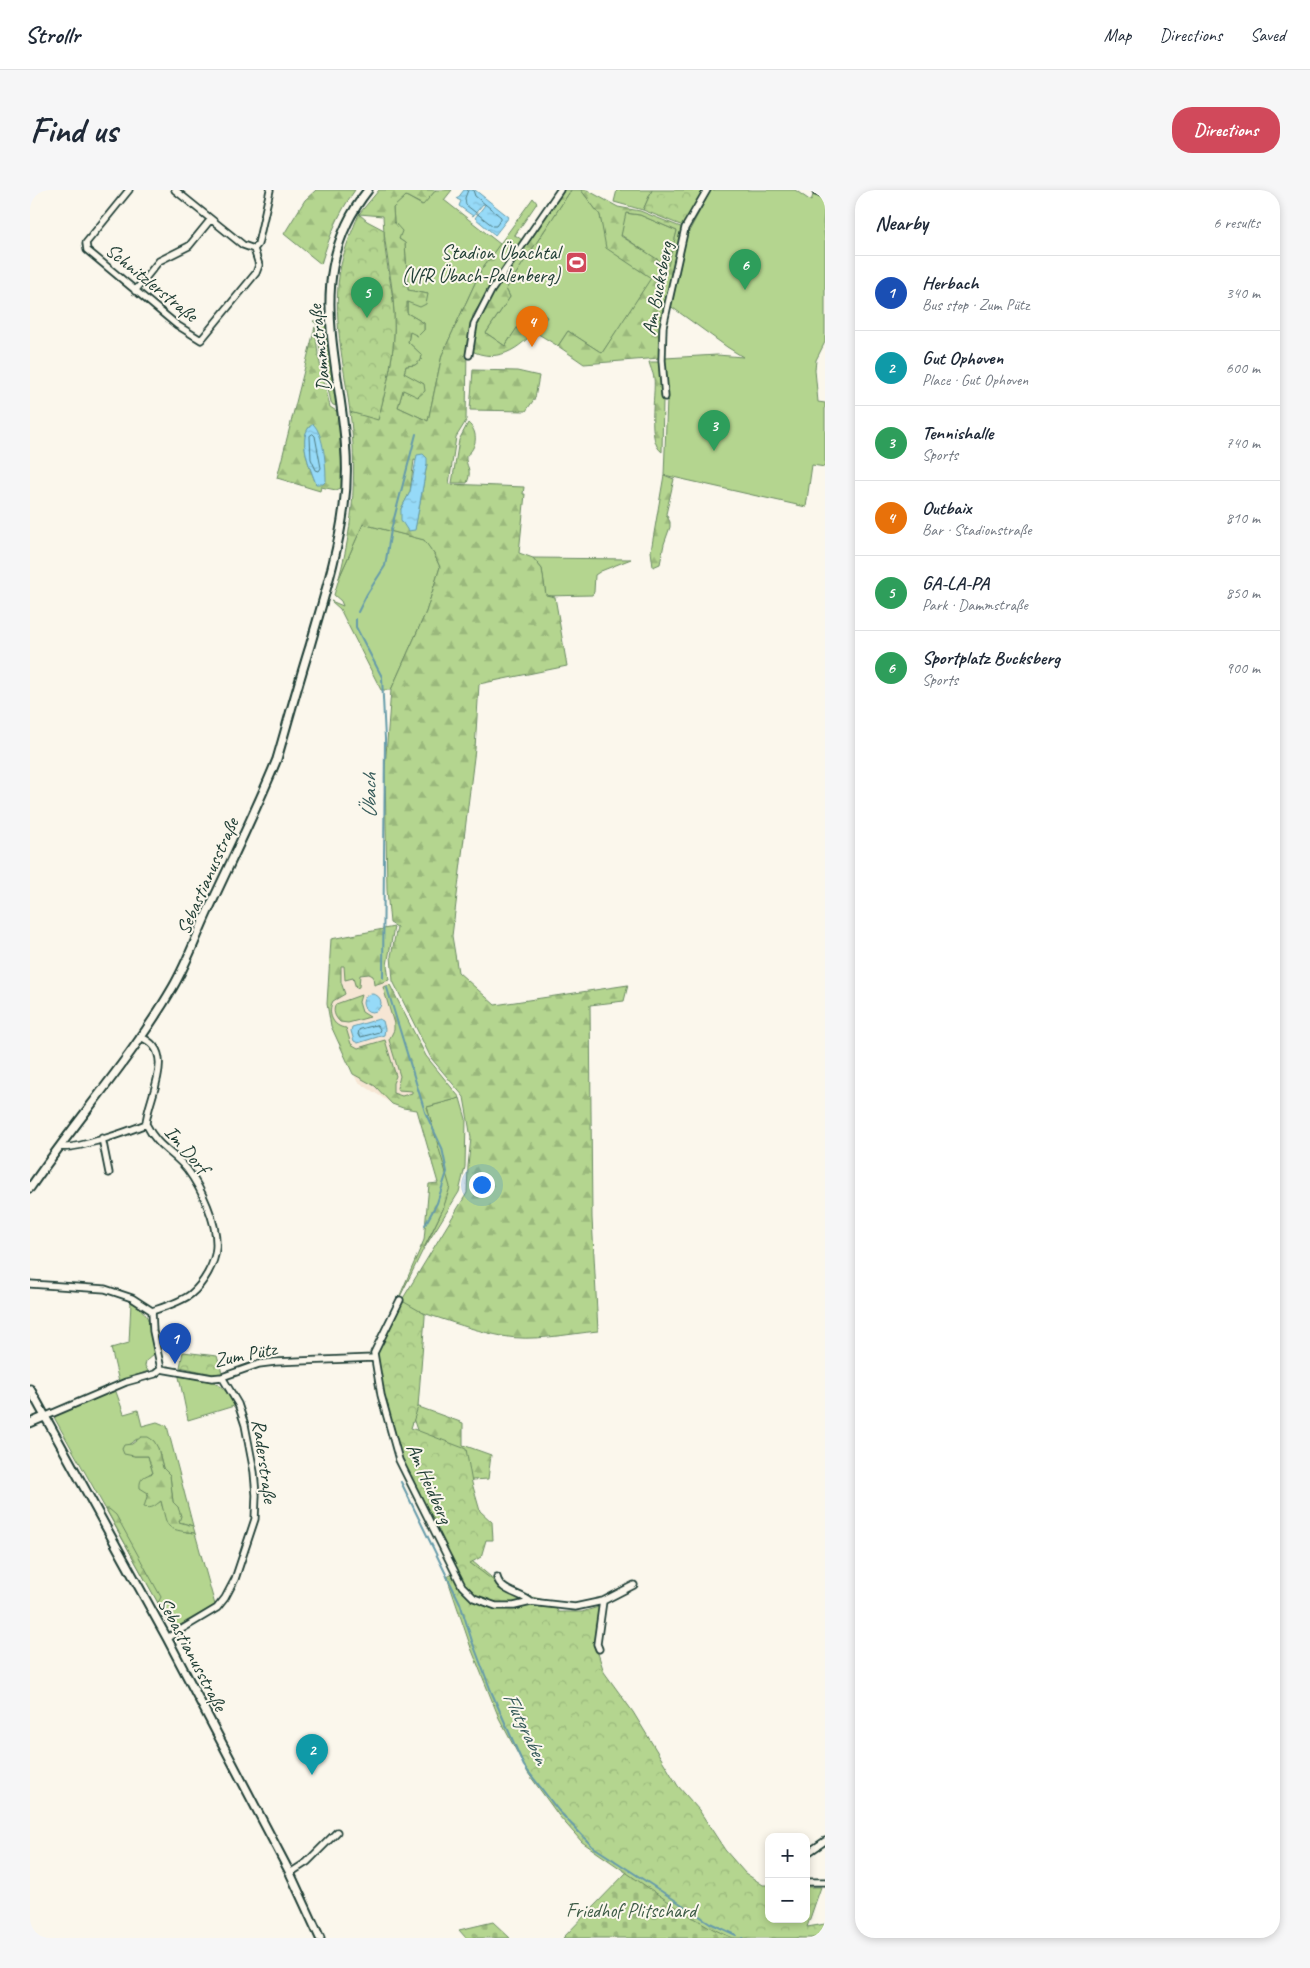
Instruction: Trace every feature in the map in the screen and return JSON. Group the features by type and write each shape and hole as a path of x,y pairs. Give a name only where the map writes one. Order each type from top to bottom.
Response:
{"street":[{"name":"Schnitzlerstraße","path":"130,190 86,243 86,247 89,252 134,291 183,330 201,340 256,273 259,265 254,249"},
{"path":"175,190 243,245 254,249 258,244 270,190"},
{"name":"Dammstraße","path":"338,541 345,505 346,468 343,414 332,338 329,293 331,275 340,239 349,218 368,190"},
{"path":"469,355 474,324 491,291 560,190"},
{"name":"Am Bucksberg","path":"665,397 662,360 663,327 685,228 707,190"},
{"path":"816,192 825,195"},
{"path":"134,291 159,261 189,246 211,219"},
{"name":"Sebastianusstraße","path":"30,1188 140,1037 173,987 198,938 207,913 266,788 288,722 320,613 338,541"},
{"name":"Im Dorf","path":"140,1037 145,1039 154,1048 161,1067 146,1124 156,1142 185,1167 197,1184 214,1227 216,1247 208,1272 191,1294 184,1299 152,1311"},
{"path":"60,1147 66,1148 146,1124"},
{"path":"102,1138 110,1173"},
{"path":"30,1284 105,1289 132,1298 152,1311 153,1331 161,1369 154,1374 126,1382 30,1423"},
{"path":"373,1358 377,1345 400,1300"},
{"name":"Zum Pütz","path":"161,1369 212,1378 222,1377 248,1367 275,1362 373,1358"},
{"name":"Am Heidberg","path":"373,1358 399,1460 462,1586 474,1598 489,1604 514,1606 530,1602"},
{"name":"Raderstraße","path":"167,1638 217,1608 225,1598 235,1579 255,1519 256,1487 245,1425 238,1404 222,1377"},
{"name":"Sebastianusstraße","path":"30,1389 167,1638 290,1873 320,1938"},
{"path":"497,1577 503,1588 521,1595 530,1602 575,1607 603,1600 634,1585"},
{"path":"599,1649 597,1644 603,1600"},
{"path":"290,1873 307,1862 337,1832"},
{"path":"810,1851 825,1841"},
{"path":"810,1882 825,1882"}],"shaded area":[{"path":"394,927 387,965 389,983 426,1056 460,1098 403,1108 392,1104 357,1081 331,1026 327,1004 331,939"}],"green space":[{"path":"316,190 355,190 335,225 321,264 284,234 305,200"},
{"path":"379,190 436,190 423,205 406,196 393,208 394,222 402,231 399,239 405,243 408,290 428,294 426,304 420,307 407,302 407,313 424,323 424,330 418,336 410,332 408,342 422,355 421,360 415,365 406,366 404,373 424,384 425,391 418,397 403,390 398,407 428,421 442,355 481,270 533,198 537,203 515,235 522,240 473,315 467,345 466,421 456,437 449,484 524,487 523,494 525,494 519,553 533,558 542,569 546,595 555,597 567,666 479,684 475,749 452,936 458,972 495,1005 628,985 624,1001 590,1005 592,1218 598,1331 550,1337 513,1338 470,1328 424,1313 402,1300 467,1193 471,1138 464,1097 431,1058 393,981 391,956 397,927 390,923 387,890 385,768 391,690 426,612 440,567 424,540 363,524 339,578 348,537 353,496 354,475 350,412 378,419 388,381 394,341 392,289 383,216 359,214","holes":["414,460 427,464 415,529 408,531 401,509 410,492"]},
{"path":"436,190 452,190 444,200 500,244 481,270 442,355 428,421 398,407 403,390 424,384 404,374 406,366 415,365 421,360 422,355 408,342 410,331 418,336 424,330 424,323 407,313 407,302 428,294 408,290 405,243 399,239 394,223 393,207 406,196 422,205"},
{"path":"561,190 571,190 506,289 510,297 486,333 505,346 531,307 547,317 524,342 506,353 486,355 474,352 472,345 476,324 493,291"},
{"name":"Stadion Übachtal (VfR Übach-Palenberg)","path":"571,190 581,190 600,215 607,248 652,278 602,353 568,331 558,346 535,332 547,317 531,307 505,346 486,333 510,297 506,289"},
{"path":"581,190 587,190 618,207 640,211 683,228 668,299 660,325 660,358 584,364 558,346 568,331 602,353 651,278 606,248 600,215","holes":["626,213 640,215 677,231 668,266 621,236"]},
{"path":"617,190 652,190 643,210 614,202"},
{"path":"652,190 704,190 683,226 643,210"},
{"path":"711,190 795,190 811,201 813,195 825,198 823,223 825,241 825,342 816,360 815,370 818,402 825,403 825,467 812,465 806,507 664,475 667,399 665,358 717,355 743,357 669,305 686,237"},
{"path":"625,213 640,215 677,231 668,267 621,235"},
{"path":"359,214 367,221 384,230 385,251 393,304 394,341 388,381 378,420 350,412 338,320 337,301 341,265"},
{"path":"325,320 337,406 331,402 320,352 317,324 313,321"},
{"path":"315,327 318,355 330,407 338,412 343,482 341,488 336,490 321,487 320,491 277,478","holes":["310,426 316,484 308,463 305,447 305,439"]},
{"path":"649,362 660,362 663,400 662,452 654,438 654,378"},
{"path":"473,370 517,371 539,376 535,398 526,411 470,410"},
{"path":"468,423 475,435 472,449 466,456 469,478 467,483 452,483 459,440"},
{"path":"664,475 674,479 666,514 670,527 660,564 653,567 651,551"},
{"path":"363,524 425,540 440,567 426,612 391,690 381,690 340,609 331,601 343,606 341,601 334,595 339,578"},
{"path":"533,558 631,559 595,575 594,592 592,595 546,596 542,569"},
{"path":"394,927 387,965 389,980 374,985 373,976 369,974 360,975 359,987 356,988 353,978 345,980 344,966 341,966 341,982 345,994 333,1001 331,1005 332,1018 337,1025 346,1028 351,1044 358,1048 385,1040 396,1076 393,1083 393,1093 402,1096 412,1093 412,1091 398,1090 397,1088 400,1076 389,1040 394,1030 394,1024 383,987 390,985 426,1056 460,1098 427,1107 450,1187 443,1209 394,1309 424,1240 429,1184 438,1183 417,1110 392,1104 375,1086 353,1074 331,1026 327,1004 331,939"},
{"path":"361,995 359,1002 362,1012 370,1017 348,1023 340,1022 335,1014 336,1004"},
{"path":"460,1098 466,1119 465,1167 459,1192 425,1247 443,1209 449,1187 427,1107"},
{"path":"131,1302 139,1307 148,1318 154,1354 146,1361 145,1366 148,1371 119,1382 111,1348 129,1343"},
{"path":"404,1302 425,1314 418,1407 411,1428 466,1449 472,1483 480,1511 492,1522 493,1540 486,1540 481,1557 470,1563 507,1591 553,1602 558,1612 582,1612 602,1606 595,1644 604,1672 633,1712 678,1786 699,1810 725,1850 745,1873 765,1885 765,1923 808,1923 807,1927 825,1924 825,1938 733,1938 713,1929 682,1911 582,1842 559,1816 528,1773 499,1718 471,1648 447,1577 455,1573 396,1455 377,1357 380,1345 399,1303"},
{"path":"183,1352 217,1356 222,1373 213,1374 180,1367"},
{"path":"178,1372 212,1381 225,1390 234,1406 188,1420"},
{"path":"115,1389 124,1414 138,1410 142,1426 157,1422 167,1426 193,1526 179,1522 178,1507 173,1502 170,1475 163,1468 158,1448 137,1439 128,1445 134,1456 148,1456 153,1473 149,1474 148,1493 158,1503 161,1501 162,1506 186,1532 195,1533 215,1605 173,1629 54,1415"},
{"path":"408,1403 463,1423 463,1445 491,1455 488,1479 458,1481 460,1513 441,1519 466,1556 510,1593 525,1595 532,1603 484,1597 457,1575 434,1522 404,1463 425,1454"},
{"path":"141,1437 148,1437 154,1441 158,1448 163,1468 170,1475 173,1502 178,1507 181,1516 179,1522 193,1526 195,1533 178,1530 169,1526 161,1501 155,1506 144,1507 148,1493 140,1488 140,1482 145,1476 153,1473 148,1456 124,1454 122,1449 124,1445 132,1444"},
{"path":"106,1509 109,1509 116,1515 161,1597 158,1603"},
{"name":"Friedhof Plitschard","path":"627,1872 735,1938 563,1938"},
{"path":"810,1887 821,1887 810,1918"},
{"name":"Friedhof Plitschard","path":"493,1922 510,1938 466,1938 459,1930"}],"water":[{"path":"464,190 475,190 509,217 495,235 475,218 485,205 483,204 473,216 459,206 461,201 457,199"},
{"path":"313,424 320,435 324,451 326,481 323,484 316,484 306,453 305,436"},
{"path":"423,454 427,458 427,464 415,530 408,531 401,520 401,509 410,492 417,455"},
{"path":"368,994 376,994 381,999 379,1010 368,1012 363,1007 363,999"},
{"path":"379,1019 383,1021 384,1035 358,1043 354,1041 351,1031 352,1027"}],"waterway":[{"name":"Übach","path":"358,612 385,566 391,530 416,434"},
{"name":"Übach","path":"356,619 356,627 382,677 385,739 383,978"},
{"name":"Übach","path":"387,988 425,1112 442,1148 447,1172 437,1203 425,1225"},
{"name":"Flutgraben","path":"401,1482 460,1603 491,1691 524,1766 558,1810 592,1846 710,1923 736,1935"}],"place":[{"name":"Stadion Übachtal (VfR Übach-Palenberg)","path":"576,263"},
{"name":"Sportplatz Bucksberg","path":"745,290"},
{"name":"GA-LA-PA","path":"367,318"},
{"name":"Outbaix","path":"532,347"},
{"name":"Tennishalle","path":"714,451"},
{"name":"Herbach","path":"175,1364"},
{"name":"Gut Ophoven","path":"312,1775"}]}
